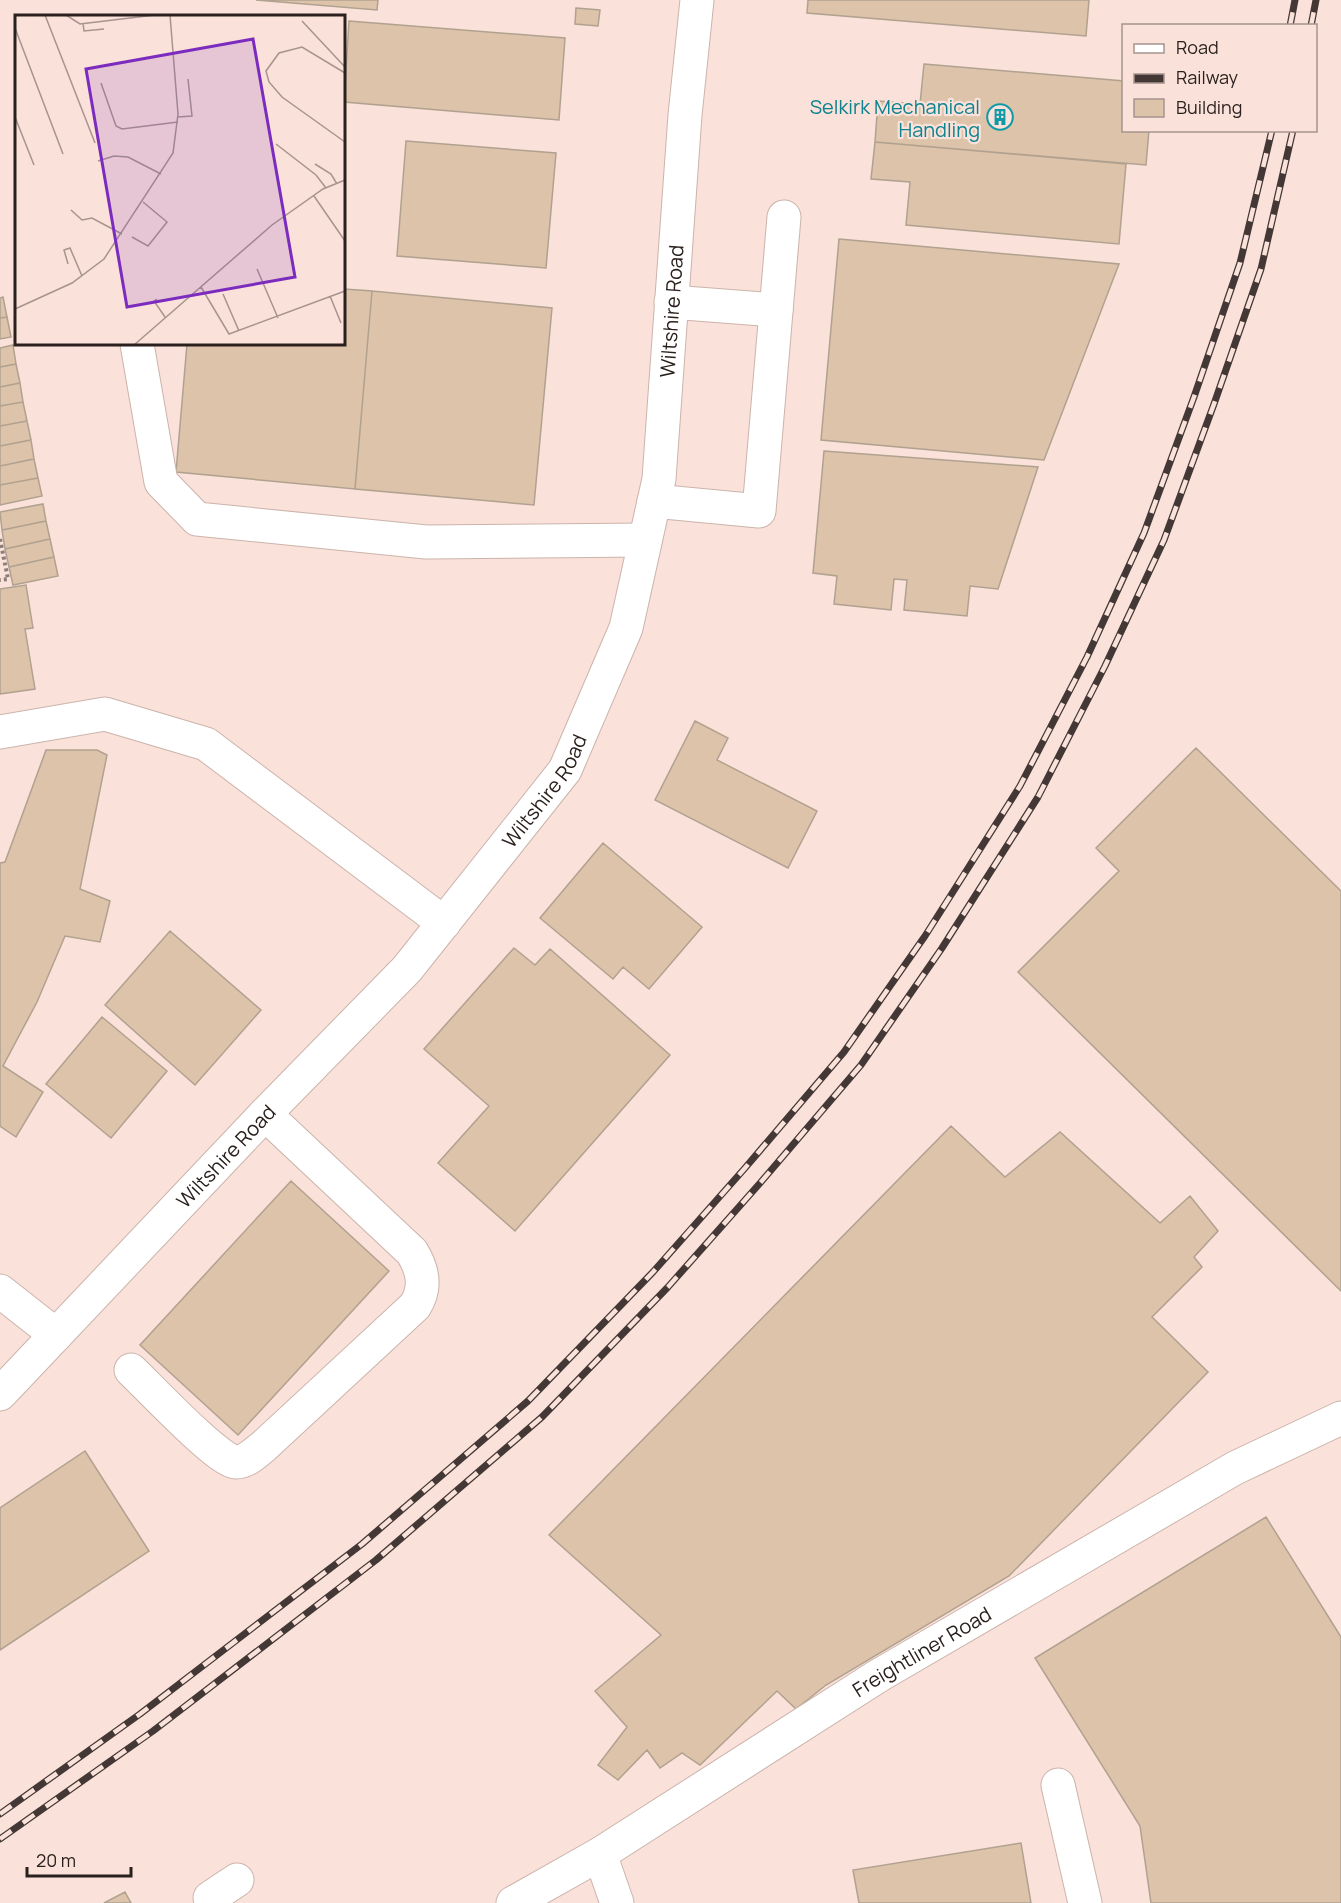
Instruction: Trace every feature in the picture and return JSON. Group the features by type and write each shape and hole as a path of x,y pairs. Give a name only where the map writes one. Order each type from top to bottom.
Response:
{"street":[{"name":"Wiltshire Road","path":"0,1394 265,1114 407,969 564,770 626,628 659,479 685,115 697,0"},
{"path":"654,501 759,511 784,218"},
{"path":"671,302 776,310"},
{"path":"137,345 161,482 197,519 426,542 645,540"},
{"path":"0,732 105,714 206,744 444,923"},
{"path":"131,1370 213,1449 230,1461 239,1462 249,1458 264,1446 415,1306 420,1298 423,1288 422,1271 412,1252 265,1114"},
{"path":"0,1291 56,1335"},
{"name":"Freightliner Road","path":"513,1903 600,1854 889,1670 1235,1468 1341,1419"},
{"path":"1058,1785 1085,1903"},
{"path":"600,1854 617,1903"},
{"path":"212,1903 210,1898 237,1880"}],"path":[{"path":"0,539 8,579 0,580"}],"building":[{"path":"256,0 378,0 377,10"},
{"path":"808,0 1089,0 1086,36 807,13"},
{"path":"576,8 600,10 598,26 575,24"},
{"path":"349,21 565,38 559,120 345,102"},
{"name":"Selkirk Mechanical Handling","path":"924,64 1122,81 1122,132 1149,132 1146,165 875,142 878,101 920,104"},
{"path":"406,141 556,153 546,268 397,256"},
{"path":"875,142 1126,164 1119,244 906,225 910,182 871,179"},
{"path":"839,239 1119,264 1044,460 821,440"},
{"path":"345,289 372,291 355,489 176,472 187,345 345,345"},
{"path":"372,291 552,308 534,505 355,489"},
{"path":"3,297 7,317 0,318 0,298"},
{"path":"7,317 11,337 0,339 0,318"},
{"path":"13,345 16,364 0,367 0,348"},
{"path":"16,364 20,383 0,387 0,367"},
{"path":"20,383 23,402 0,406 0,387"},
{"path":"23,402 27,421 0,426 0,406"},
{"path":"27,421 31,440 0,446 0,426"},
{"path":"31,440 34,459 0,466 0,446"},
{"path":"824,451 1038,467 998,589 970,586 967,616 904,610 907,580 894,579 891,610 834,604 837,576 813,573"},
{"path":"34,459 38,478 0,485 0,466"},
{"path":"38,478 42,496 0,505 0,485"},
{"path":"43,504 46,521 2,530 0,512"},
{"path":"46,521 50,539 5,549 2,530"},
{"path":"50,539 54,557 9,567 5,549"},
{"path":"54,557 58,576 13,585 9,567"},
{"path":"26,585 33,628 25,629 35,689 0,694 0,589"},
{"path":"695,721 728,738 717,760 817,811 788,868 655,800"},
{"path":"1196,748 1341,891 1341,1291 1018,972 1119,871 1096,848"},
{"path":"46,750 97,750 107,755 80,889 110,901 100,942 65,936 37,1002 3,1066 43,1092 16,1137 0,1126 0,863 5,862"},
{"path":"603,843 702,927 649,989 623,967 613,979 540,918"},
{"path":"170,931 261,1010 195,1085 105,1005"},
{"path":"514,948 535,965 550,949 670,1055 515,1231 438,1163 489,1106 424,1049"},
{"path":"102,1017 167,1071 111,1138 46,1084"},
{"path":"951,1126 1005,1177 1060,1132 1160,1223 1190,1196 1218,1231 1194,1257 1202,1267 1152,1317 1208,1372 1009,1576 826,1685 796,1709 777,1691 700,1765 682,1753 660,1768 647,1750 618,1780 598,1765 627,1727 595,1691 661,1635 549,1535"},
{"path":"291,1181 389,1271 238,1435 140,1345"},
{"path":"85,1451 149,1551 0,1650 0,1508"},
{"path":"1266,1517 1341,1637 1341,1903 1151,1903 1140,1826 1035,1658"},
{"path":"1021,1843 1031,1903 859,1903 853,1870"},
{"path":"125,1892 131,1903 104,1903"}],"railway":[{"path":"1290,24 1295,0"},
{"path":"1311,24 1316,0"},
{"path":"0,1814 140,1714 362,1544 528,1401 653,1272 844,1052 925,936 1020,786 1087,657 1144,533 1194,397 1240,263 1272,132"},
{"path":"0,1839 153,1731 376,1560 542,1417 668,1287 861,1065 942,948 1038,797 1105,666 1164,540 1261,269 1293,132"}],"place":[{"name":"Selkirk Mechanical Handling","path":"1000,117"}]}
